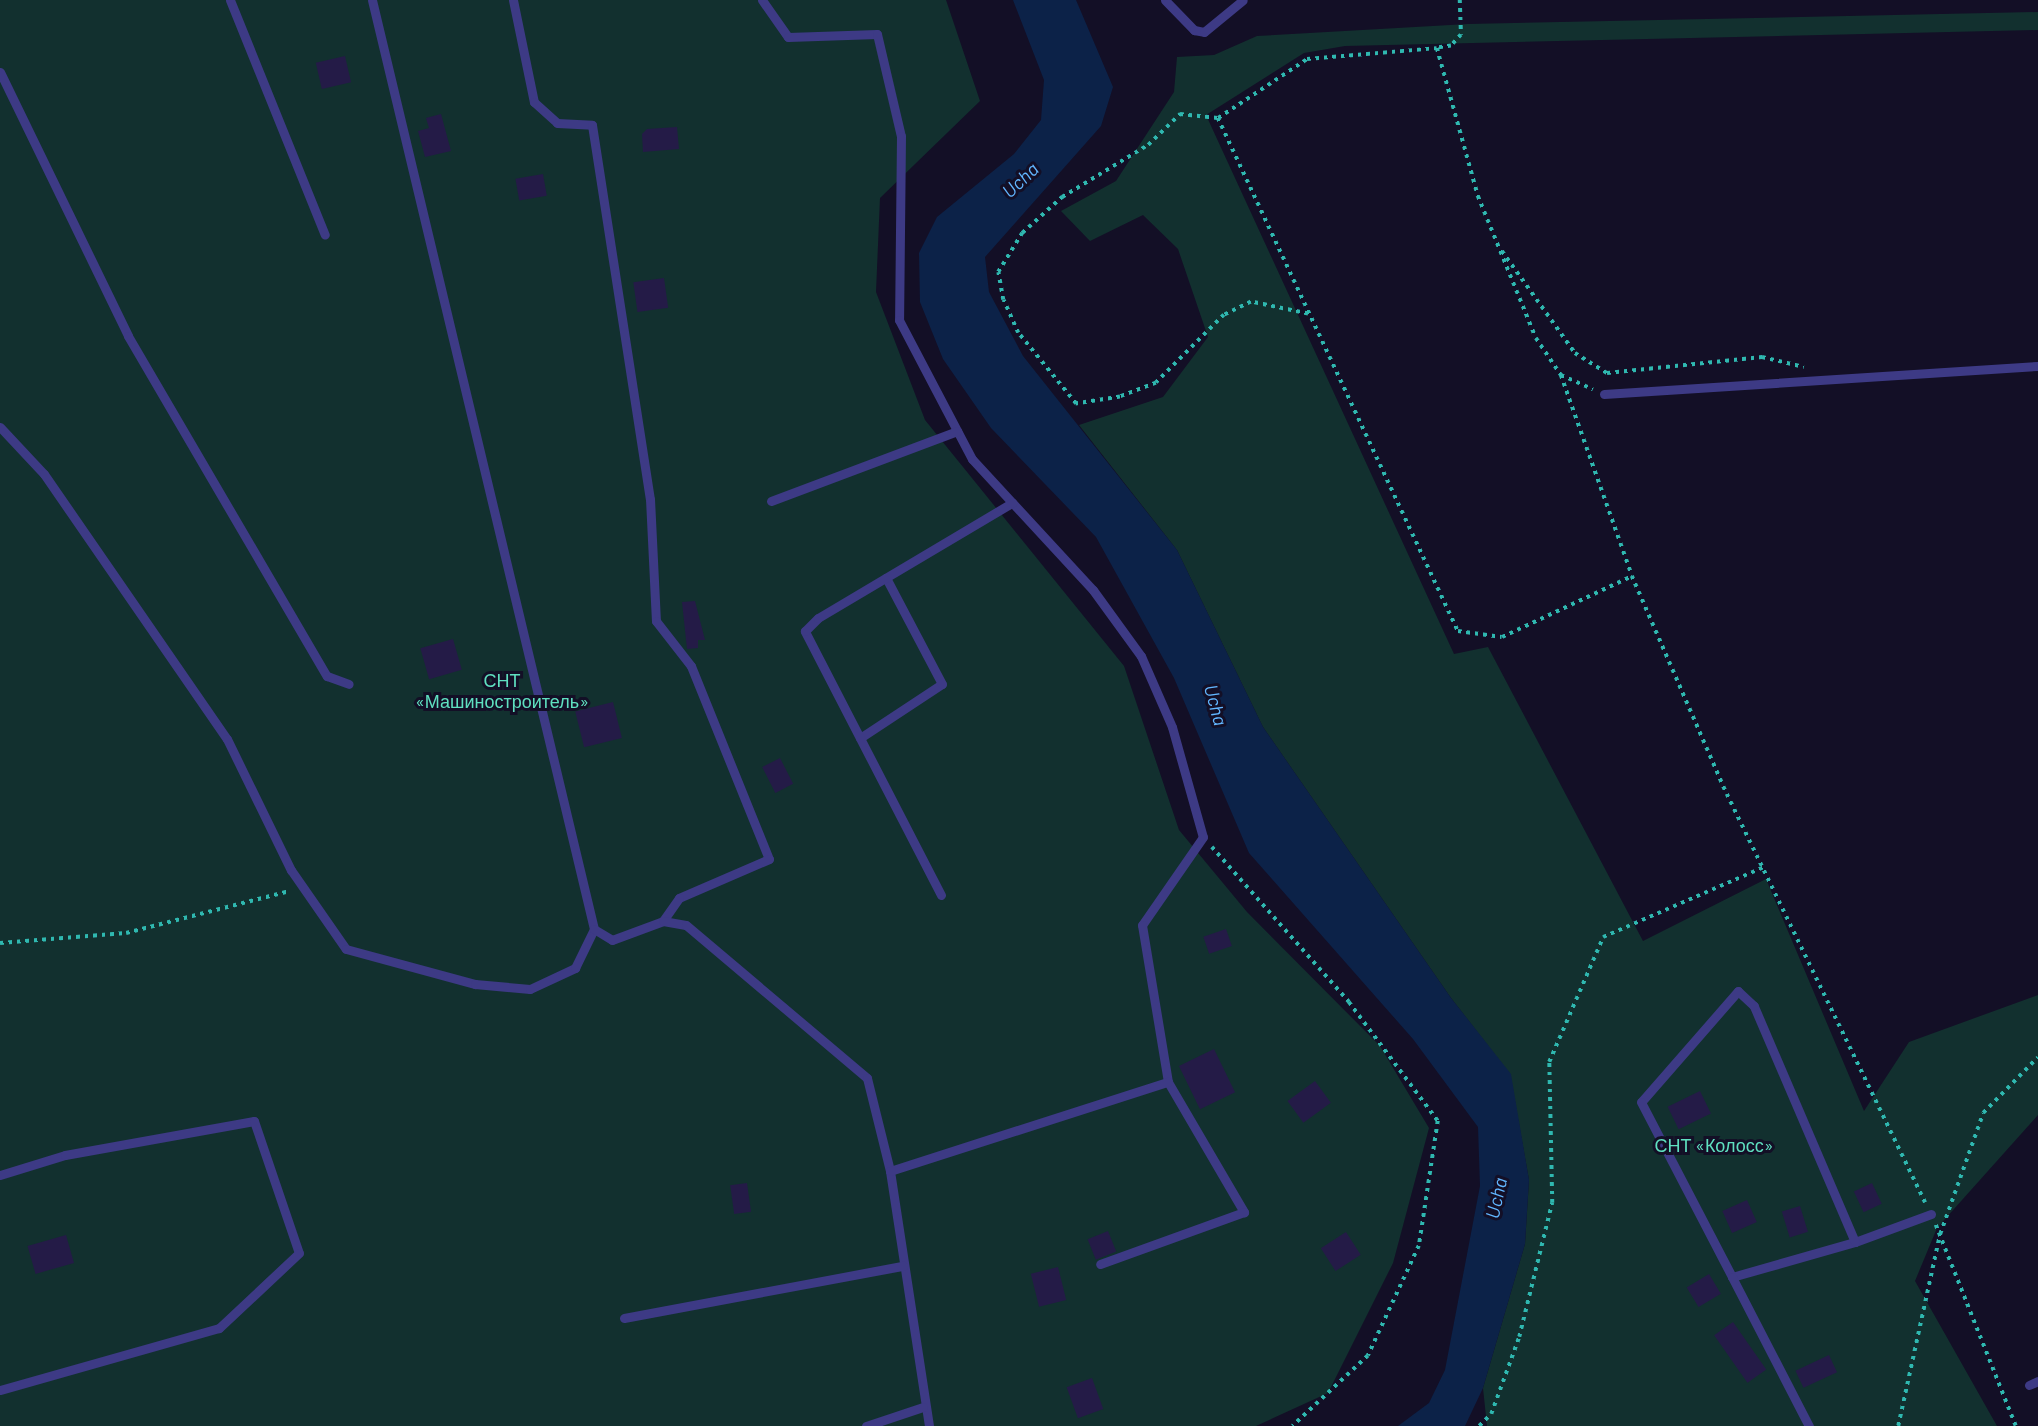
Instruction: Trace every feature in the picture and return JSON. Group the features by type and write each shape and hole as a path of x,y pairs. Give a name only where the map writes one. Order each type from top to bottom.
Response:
{"lane":[{"path":"230,0 325,235"},
{"path":"0,427 44,474 227,738 303,887 346,949 475,984 530,989 575,968 594,929 372,0"},
{"path":"513,0 534,102 557,123 592,125 650,499 656,621 691,666 769,859 679,898 663,920 612,940 594,929"},
{"path":"762,0 788,37 877,34 901,136 899,320 972,459 1093,590 1141,656 1172,727 1203,837 1142,925 1168,1082 1244,1212 1100,1264"},
{"path":"1165,0 1194,30 1204,32 1243,0"},
{"path":"0,72 128,336 327,676 349,684"},
{"path":"1604,394 2038,366"},
{"path":"771,501 957,431"},
{"path":"941,895 805,631 886,578 1012,503"},
{"path":"860,737 942,684 886,578"},
{"path":"663,920 685,925 867,1078 890,1171 923,1407 929,1426"},
{"path":"1809,1426 1641,1102 1738,991 1754,1006 1855,1242"},
{"path":"890,1171 1168,1082"},
{"path":"0,1175 65,1155 254,1121 299,1253 219,1328 0,1390"},
{"path":"1731,1277 1855,1242 1931,1214"},
{"path":"624,1318 903,1266"},
{"path":"866,1426 923,1407"}],"path":[{"path":"1308,314 1251,302 1224,315 1156,383 1120,397 1076,404 1018,333 1003,300 998,272 1022,233 1062,197 1148,145 1180,114 1218,118 1307,59 1451,46 1461,35 1460,0"},
{"path":"1437,48 1497,242 1536,338 1561,375 1632,576 1727,794 1766,866 1931,1214 2016,1426"},
{"path":"1218,118 1458,631 1502,637 1632,576"},
{"path":"1497,242 1554,328 1594,368 1607,373 1762,358 1812,369"},
{"path":"1561,375 1604,394"},
{"path":"1203,837 1349,1002 1438,1121 1419,1246 1368,1356 1293,1426"},
{"path":"1479,1426 1491,1414 1519,1337 1552,1203 1549,1062 1603,937 1766,866"},
{"path":"0,943 125,933 211,915 303,887"},
{"path":"1898,1426 1940,1234 1983,1113 2038,1057"}],"green space":[{"name":"СНТ «Машиностроитель»","path":"0,0 946,0 980,101 880,198 876,292 925,420 1124,666 1179,830 1247,912 1380,1046 1429,1128 1393,1263 1328,1393 1256,1426 0,1426"},
{"name":"СНТ «Колосс»","path":"2038,12 2038,30 1345,46 1304,53 1206,115 1454,654 1488,647 1643,941 1766,879 1864,1111 1909,1042 2038,995 2038,1115 1937,1228 1915,1281 1997,1426 1487,1426 1483,1388 1525,1244 1529,1180 1510,1074 1451,998 1263,727 1177,550 1079,425 1163,397 1208,337 1178,249 1143,215 1090,241 1061,211 1116,181 1174,92 1177,57 1214,55 1257,36 1468,24"}],"water":[{"name":"Ucha","path":"1013,0 1076,0 1113,87 1101,126 985,257 989,292 1023,356 1177,550 1263,727 1451,998 1511,1074 1529,1180 1525,1244 1483,1388 1465,1426 1398,1426 1429,1403 1445,1370 1480,1186 1478,1127 1413,1039 1249,853 1174,678 1096,537 991,428 943,359 920,302 919,253 937,217 1014,154 1041,120 1044,80"}],"building":[{"path":"345,56 351,82 322,89 316,63"},
{"path":"441,114 451,151 425,157 418,131 429,128 426,118"},
{"path":"677,127 679,149 643,152 642,134 647,129"},
{"path":"543,174 547,196 519,201 515,179"},
{"path":"664,278 668,308 637,312 633,282"},
{"path":"695,601 705,640 698,640 698,648 687,649 682,602"},
{"path":"453,639 462,670 429,679 420,648"},
{"path":"613,702 622,738 584,747 575,711"},
{"path":"780,758 793,784 775,793 762,767"},
{"path":"1226,929 1232,946 1209,954 1203,937"},
{"path":"1214,1049 1235,1092 1200,1109 1179,1066"},
{"path":"1315,1081 1331,1103 1303,1123 1287,1101"},
{"path":"1700,1091 1711,1113 1679,1129 1668,1107"},
{"path":"747,1183 751,1212 734,1214 730,1185"},
{"path":"1872,1183 1882,1204 1864,1212 1854,1191"},
{"path":"1747,1200 1757,1222 1732,1233 1722,1211"},
{"path":"1800,1206 1808,1232 1790,1237 1782,1212"},
{"path":"1108,1231 1116,1251 1096,1260 1088,1239"},
{"path":"1346,1232 1361,1255 1336,1271 1321,1248"},
{"path":"66,1235 74,1263 36,1274 28,1246"},
{"path":"1058,1267 1066,1300 1039,1307 1031,1274"},
{"path":"1709,1274 1721,1294 1699,1307 1687,1287"},
{"path":"1733,1322 1766,1370 1747,1383 1714,1335"},
{"path":"1829,1355 1837,1372 1803,1388 1795,1371"},
{"path":"1092,1378 1103,1409 1078,1418 1067,1387"}]}
